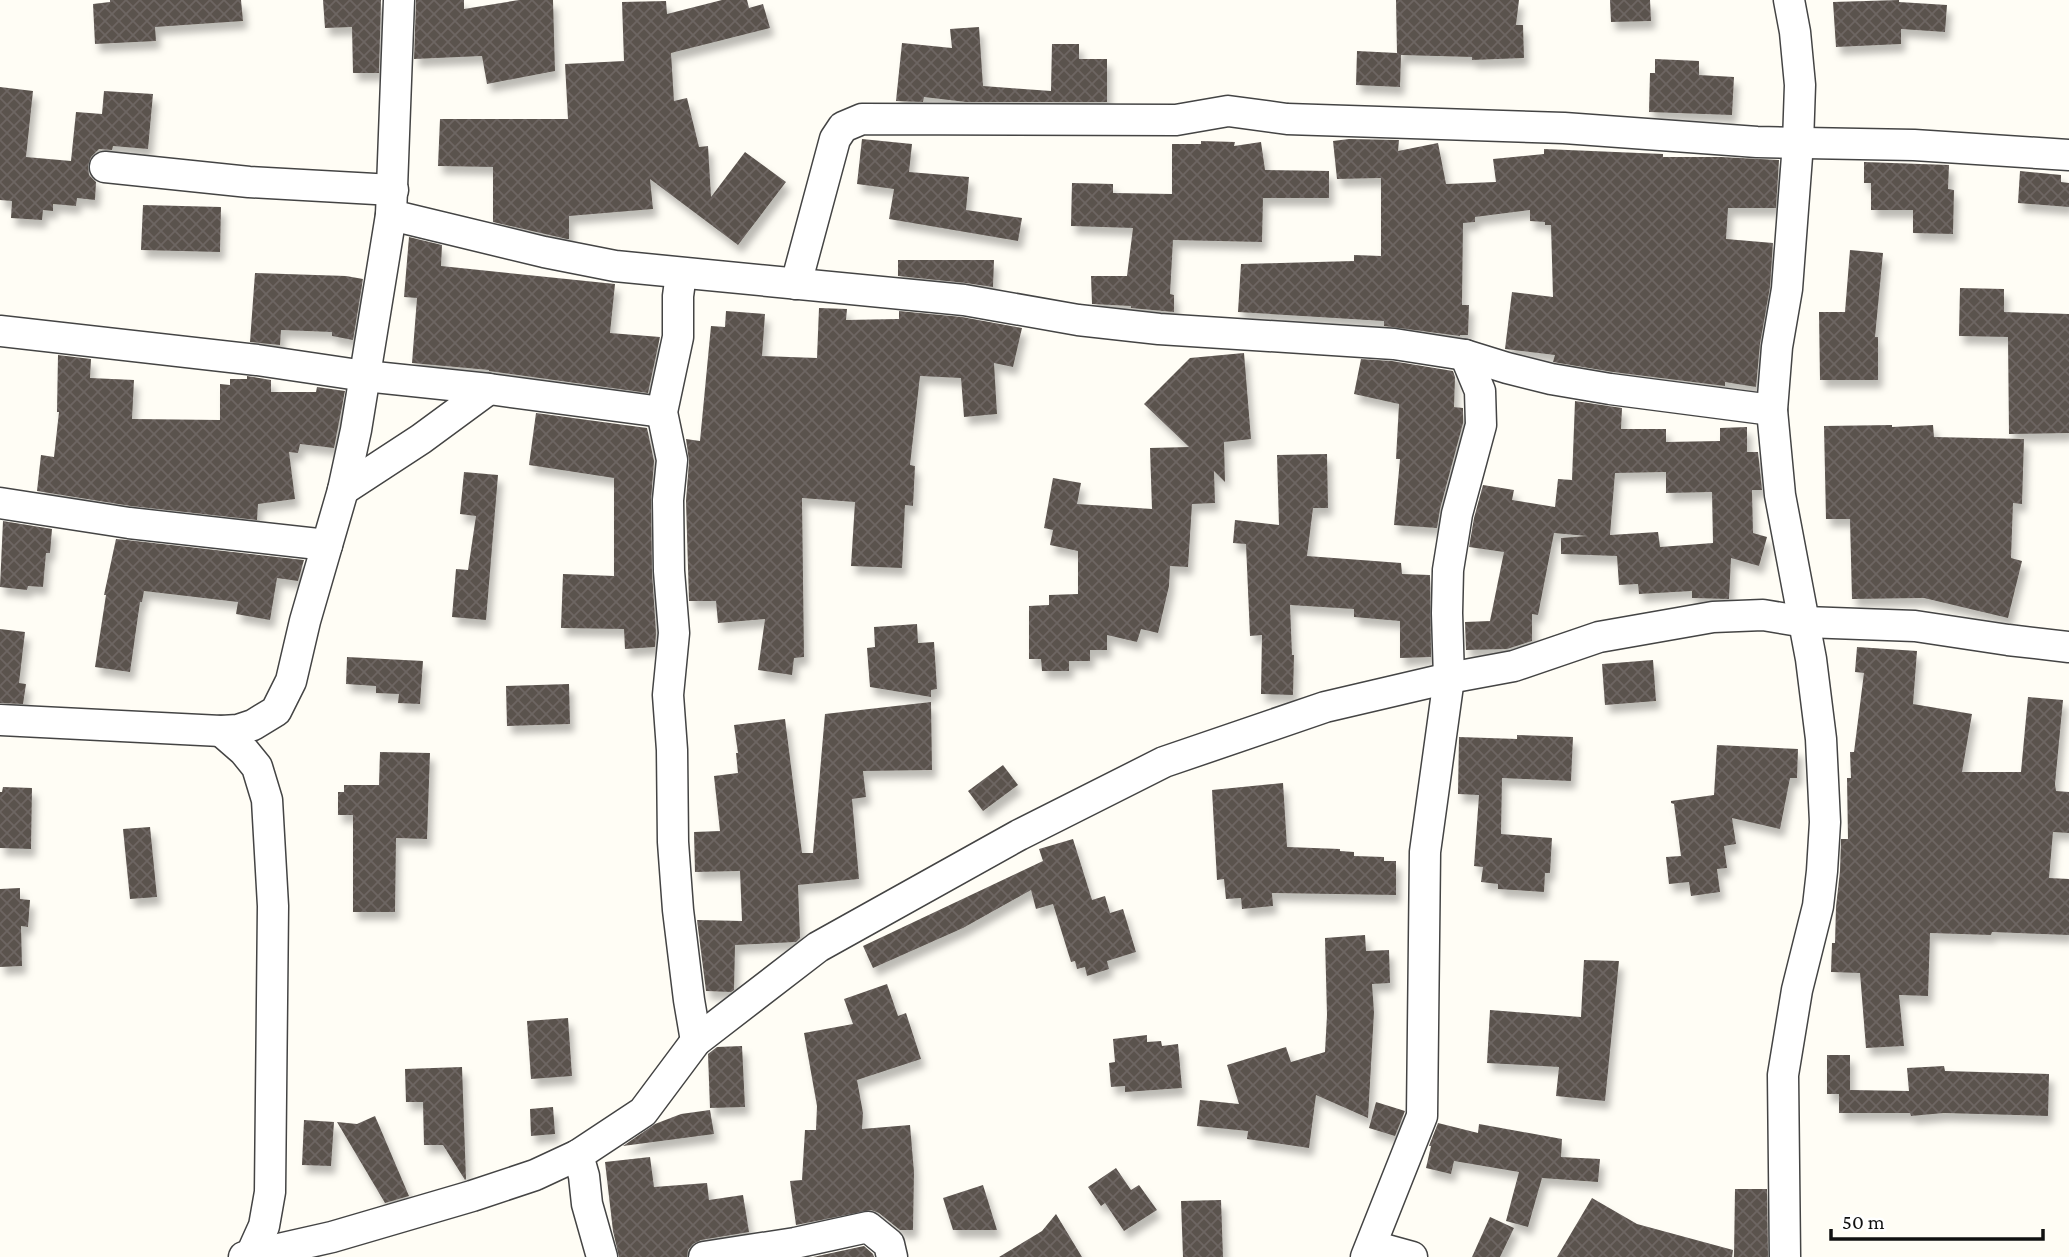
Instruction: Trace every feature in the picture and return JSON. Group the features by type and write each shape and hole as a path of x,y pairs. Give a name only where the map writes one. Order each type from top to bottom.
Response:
{"street":[{"path":"0,720 220,731 238,730 253,725 276,711 291,681 305,621 343,490 356,430 392,202 399,0"},
{"path":"1785,1257 1783,1075 1797,990 1818,906 1825,822 1821,739 1805,622 1780,495 1772,410 1777,347 1787,289 1798,143 1800,85 1789,0"},
{"path":"796,284 835,139 844,127 862,119 1176,120 1228,111 1287,119 1564,128 1696,138 1914,145 2069,155"},
{"path":"105,167 249,182 392,202 568,257 615,266 964,300 1078,320 1159,329 1394,344 1465,355 1551,379 1772,410"},
{"path":"681,274 678,337 662,412 672,460 668,500 674,633 668,695 672,750 673,842 682,948 696,1041"},
{"path":"0,331 257,360 365,376 489,388 662,412"},
{"path":"1412,1257 1369,1252 1422,1116 1425,852 1449,678 1448,570 1457,514 1481,425 1480,391 1465,355"},
{"path":"343,490 421,439 489,388"},
{"path":"0,503 129,523 327,545"},
{"path":"249,1256 332,1237 482,1193 535,1175 578,1155 643,1112 696,1041 818,947 1019,835 1164,762 1325,707 1514,666 1599,637 1713,617 1763,615 1805,622 1915,626 2069,647"},
{"path":"220,731 244,751 257,767 267,800 273,906 270,1192 264,1226 249,1256"},
{"path":"578,1155 584,1176 587,1204 602,1257"},
{"path":"704,1257 795,1243 868,1227 889,1244 892,1257"}],"building":[{"path":"110,0 241,0 243,21 155,27 156,41 95,44 93,4"},
{"path":"323,0 381,0 379,73 353,73 352,27 325,28"},
{"path":"416,0 464,0 464,9 519,0 553,0 555,71 487,84 482,56 414,59"},
{"path":"722,0 747,0 749,8 763,4 770,28 671,53 674,101 687,98 699,147 708,146 711,197 745,152 786,182 738,245 650,179 653,209 569,216 567,239 493,222 493,167 438,166 440,119 568,119 565,64 624,61 622,2 666,1 667,14"},
{"path":"1396,0 1519,0 1516,25 1523,25 1524,58 1472,60 1472,57 1401,55 1400,87 1356,85 1357,51 1397,53"},
{"path":"1610,0 1650,0 1651,21 1611,22"},
{"path":"1899,0 1947,5 1945,32 1901,29 1901,44 1836,47 1833,2"},
{"path":"979,27 983,86 1051,91 1052,44 1079,44 1079,59 1107,59 1107,102 966,102 924,97 923,102 896,101 902,43 952,48 950,29"},
{"path":"1655,59 1699,61 1699,75 1734,77 1732,115 1649,112 1650,73 1655,73"},
{"path":"0,87 33,91 26,157 71,161 76,112 102,114 104,91 153,94 148,149 113,146 112,150 99,149 91,157 88,166 89,175 96,182 95,200 77,198 76,206 53,204 53,211 43,210 42,220 11,218 12,201 0,200"},
{"path":"862,139 912,144 909,172 969,177 966,210 1022,218 1018,241 889,219 894,189 857,184"},
{"path":"1399,140 1398,151 1438,143 1446,184 1496,182 1493,159 1544,154 1544,149 1663,154 1663,157 1779,160 1776,208 1728,208 1726,239 1773,243 1770,287 1756,387 1725,382 1725,386 1613,372 1553,362 1555,355 1505,349 1512,292 1553,297 1551,225 1530,221 1530,210 1475,217 1475,222 1463,223 1462,305 1469,305 1468,335 1384,326 1384,321 1238,312 1241,264 1354,261 1354,255 1381,256 1381,178 1337,179 1333,141"},
{"path":"1201,141 1235,142 1234,146 1261,142 1265,170 1329,171 1329,198 1263,198 1262,242 1173,240 1170,294 1174,295 1174,312 1092,304 1091,276 1127,276 1133,228 1071,226 1072,183 1113,184 1113,193 1172,194 1172,144 1201,144"},
{"path":"1864,162 1949,165 1948,189 1954,190 1953,234 1913,233 1913,210 1871,210 1871,183 1864,183"},
{"path":"2020,171 2061,175 2061,182 2069,183 2069,207 2018,203"},
{"path":"143,205 221,207 220,252 141,250"},
{"path":"409,237 442,245 441,266 615,284 610,333 660,337 648,393 489,370 412,363 417,298 404,297"},
{"path":"1850,250 1883,253 1875,337 1878,337 1878,380 1820,380 1819,312 1845,312"},
{"path":"898,260 994,260 993,287 898,276"},
{"path":"255,273 363,279 353,340 332,336 332,332 281,330 280,345 250,342"},
{"path":"1960,288 2004,289 2004,312 2069,314 2069,433 2009,434 2008,337 1959,336"},
{"path":"819,308 847,309 846,320 899,319 899,311 962,317 1022,328 1013,367 994,363 997,414 964,417 961,378 920,376 910,465 915,466 913,506 905,505 902,568 851,566 855,502 802,498 804,657 794,658 792,675 758,670 765,619 718,623 716,601 689,601 686,501 689,461 686,439 700,441 711,326 725,327 726,311 765,314 762,356 817,358"},
{"path":"1244,353 1251,439 1224,442 1225,482 1214,471 1215,503 1192,504 1188,567 1170,566 1169,586 1158,633 1141,629 1137,642 1107,635 1107,650 1090,650 1090,661 1069,661 1069,671 1042,671 1041,659 1029,659 1029,606 1049,605 1049,595 1078,594 1078,551 1050,545 1053,530 1044,528 1053,478 1081,483 1077,504 1152,509 1150,448 1189,447 1144,404 1190,358"},
{"path":"58,355 91,359 90,378 134,380 132,419 220,420 220,384 230,385 230,379 247,379 247,376 271,380 271,392 316,392 317,387 345,391 334,448 300,444 298,453 289,452 295,499 258,504 257,520 131,506 37,491 41,455 54,457 59,412"},
{"path":"1361,359 1453,371 1454,407 1463,408 1463,423 1437,528 1394,525 1400,459 1396,459 1399,404 1354,394"},
{"path":"1575,401 1622,408 1621,429 1666,429 1666,442 1720,441 1720,428 1747,427 1747,452 1758,452 1762,490 1752,490 1753,533 1767,537 1759,566 1731,558 1729,599 1692,598 1692,591 1639,594 1638,584 1619,585 1617,556 1561,554 1561,538 1587,536 1554,533 1538,615 1532,614 1532,641 1507,649 1466,650 1465,622 1490,621 1504,552 1469,547 1483,485 1514,490 1512,500 1555,507 1558,479 1572,480","holes":["1666,472 1666,493 1712,492 1713,543 1660,547 1658,532 1610,535 1615,473"]},
{"path":"536,413 647,428 654,461 651,500 655,647 625,649 624,629 561,628 563,574 614,576 614,478 529,465"},
{"path":"1933,425 1934,437 2024,439 2022,504 2013,503 2011,558 2022,561 2008,618 1924,598 1852,599 1850,519 1826,519 1824,426"},
{"path":"1327,454 1328,508 1313,508 1307,556 1401,563 1402,574 1430,575 1431,657 1400,658 1400,621 1354,617 1354,609 1290,605 1294,655 1293,695 1261,694 1262,635 1250,636 1246,544 1233,543 1235,520 1279,525 1277,455"},
{"path":"464,472 498,475 486,620 452,617 456,569 468,570 476,516 460,514"},
{"path":"3,521 52,529 50,553 46,553 43,587 28,586 27,590 0,587"},
{"path":"116,539 304,560 298,581 277,578 270,620 236,614 238,602 144,591 130,672 95,667 104,595"},
{"path":"917,624 918,643 934,642 937,689 931,690 931,697 870,687 867,648 875,647 874,627"},
{"path":"0,629 25,632 19,683 26,684 23,704 0,703"},
{"path":"1857,647 1917,651 1913,704 1972,714 1962,772 2021,772 2028,697 2063,700 2055,784 2056,791 2069,792 2069,833 2053,832 2049,878 2069,879 2069,935 1930,933 1928,996 1899,995 1904,1046 1866,1048 1860,973 1831,972 1841,839 1848,839 1847,778 1851,778 1850,752 1854,752 1864,673 1855,672"},
{"path":"347,657 423,661 420,704 398,703 399,694 376,693 376,686 346,684"},
{"path":"1653,660 1656,701 1605,705 1602,664"},
{"path":"569,684 570,724 507,726 506,686"},
{"path":"931,702 932,770 863,771 866,797 852,799 859,879 798,885 800,938 796,942 735,945 734,990 706,991 697,920 742,921 740,871 695,872 694,832 720,831 714,776 738,773 734,725 785,719 802,853 813,853 825,714"},
{"path":"1517,735 1573,737 1571,781 1502,778 1501,834 1552,838 1550,873 1545,873 1544,892 1498,889 1498,884 1481,882 1483,867 1474,866 1479,795 1458,794 1459,737 1517,739"},
{"path":"1717,745 1798,749 1797,778 1790,778 1780,829 1732,818 1736,844 1724,846 1727,868 1717,869 1720,892 1691,896 1689,882 1669,884 1666,857 1681,856 1674,804 1671,801 1714,795"},
{"path":"380,752 430,753 427,839 396,838 395,912 353,912 353,815 338,815 338,792 344,792 344,785 379,785"},
{"path":"1003,765 1018,785 983,811 968,791"},
{"path":"1283,783 1287,847 1340,849 1354,852 1354,856 1384,857 1384,861 1396,861 1396,895 1272,893 1273,906 1242,909 1241,898 1226,899 1224,879 1217,880 1212,790"},
{"path":"3,787 32,788 31,849 0,848 0,792"},
{"path":"150,827 157,897 130,899 123,829"},
{"path":"1073,839 1092,900 1105,896 1110,913 1123,909 1136,952 1107,961 1109,969 1087,976 1085,967 1077,969 1075,961 1071,962 1053,904 1036,909 1031,890 963,928 873,968 863,946 1043,861 1039,849"},
{"path":"20,888 20,899 30,900 28,927 21,926 22,966 0,967 0,889"},
{"path":"1365,935 1366,951 1389,950 1390,983 1372,984 1374,1012 1368,1118 1316,1095 1309,1148 1247,1139 1248,1131 1197,1126 1200,1100 1239,1104 1227,1065 1286,1047 1291,1062 1325,1052 1325,938"},
{"path":"1584,960 1619,961 1605,1101 1556,1096 1559,1067 1487,1063 1490,1010 1581,1017"},
{"path":"887,984 898,1016 906,1013 921,1059 857,1080 863,1113 862,1129 910,1125 914,1172 913,1230 900,1230 871,1210 796,1225 790,1181 802,1180 805,1130 816,1130 817,1106 804,1033 853,1024 844,999"},
{"path":"568,1018 572,1076 531,1079 527,1021"},
{"path":"1147,1035 1147,1042 1161,1041 1162,1046 1178,1044 1182,1088 1125,1092 1125,1086 1111,1087 1109,1063 1115,1062 1113,1039"},
{"path":"742,1046 745,1107 710,1108 708,1054 717,1047"},
{"path":"1827,1055 1850,1055 1850,1090 1909,1091 1907,1068 1944,1066 1945,1071 2049,1074 2048,1116 1839,1113 1839,1094 1827,1094"},
{"path":"462,1067 465,1180 443,1145 424,1145 423,1102 406,1102 405,1069"},
{"path":"1376,1102 1405,1111 1395,1136 1369,1128"},
{"path":"553,1107 555,1134 531,1136 530,1109"},
{"path":"710,1110 714,1134 623,1146 655,1124 681,1114"},
{"path":"375,1116 409,1196 385,1203 337,1122 357,1124"},
{"path":"304,1120 334,1122 331,1166 302,1165"},
{"path":"1438,1123 1478,1133 1479,1124 1562,1139 1561,1157 1600,1159 1598,1182 1542,1178 1528,1227 1506,1221 1519,1172 1454,1161 1451,1174 1426,1168 1429,1146"},
{"path":"650,1157 654,1187 707,1183 709,1200 743,1195 749,1232 701,1240 688,1250 687,1257 619,1257 613,1231 605,1162"},
{"path":"1116,1168 1131,1190 1139,1185 1157,1210 1124,1231 1105,1203 1101,1206 1088,1187"},
{"path":"983,1185 997,1230 953,1230 943,1198"},
{"path":"1735,1189 1767,1189 1768,1257 1734,1257"},
{"path":"1592,1198 1637,1224 1733,1250 1732,1257 1557,1257"},
{"path":"1221,1200 1223,1257 1183,1257 1181,1201"},
{"path":"1056,1214 1082,1257 999,1257 1042,1231"},
{"path":"1490,1217 1514,1228 1500,1257 1472,1257"},
{"path":"864,1246 874,1257 813,1257"}]}
